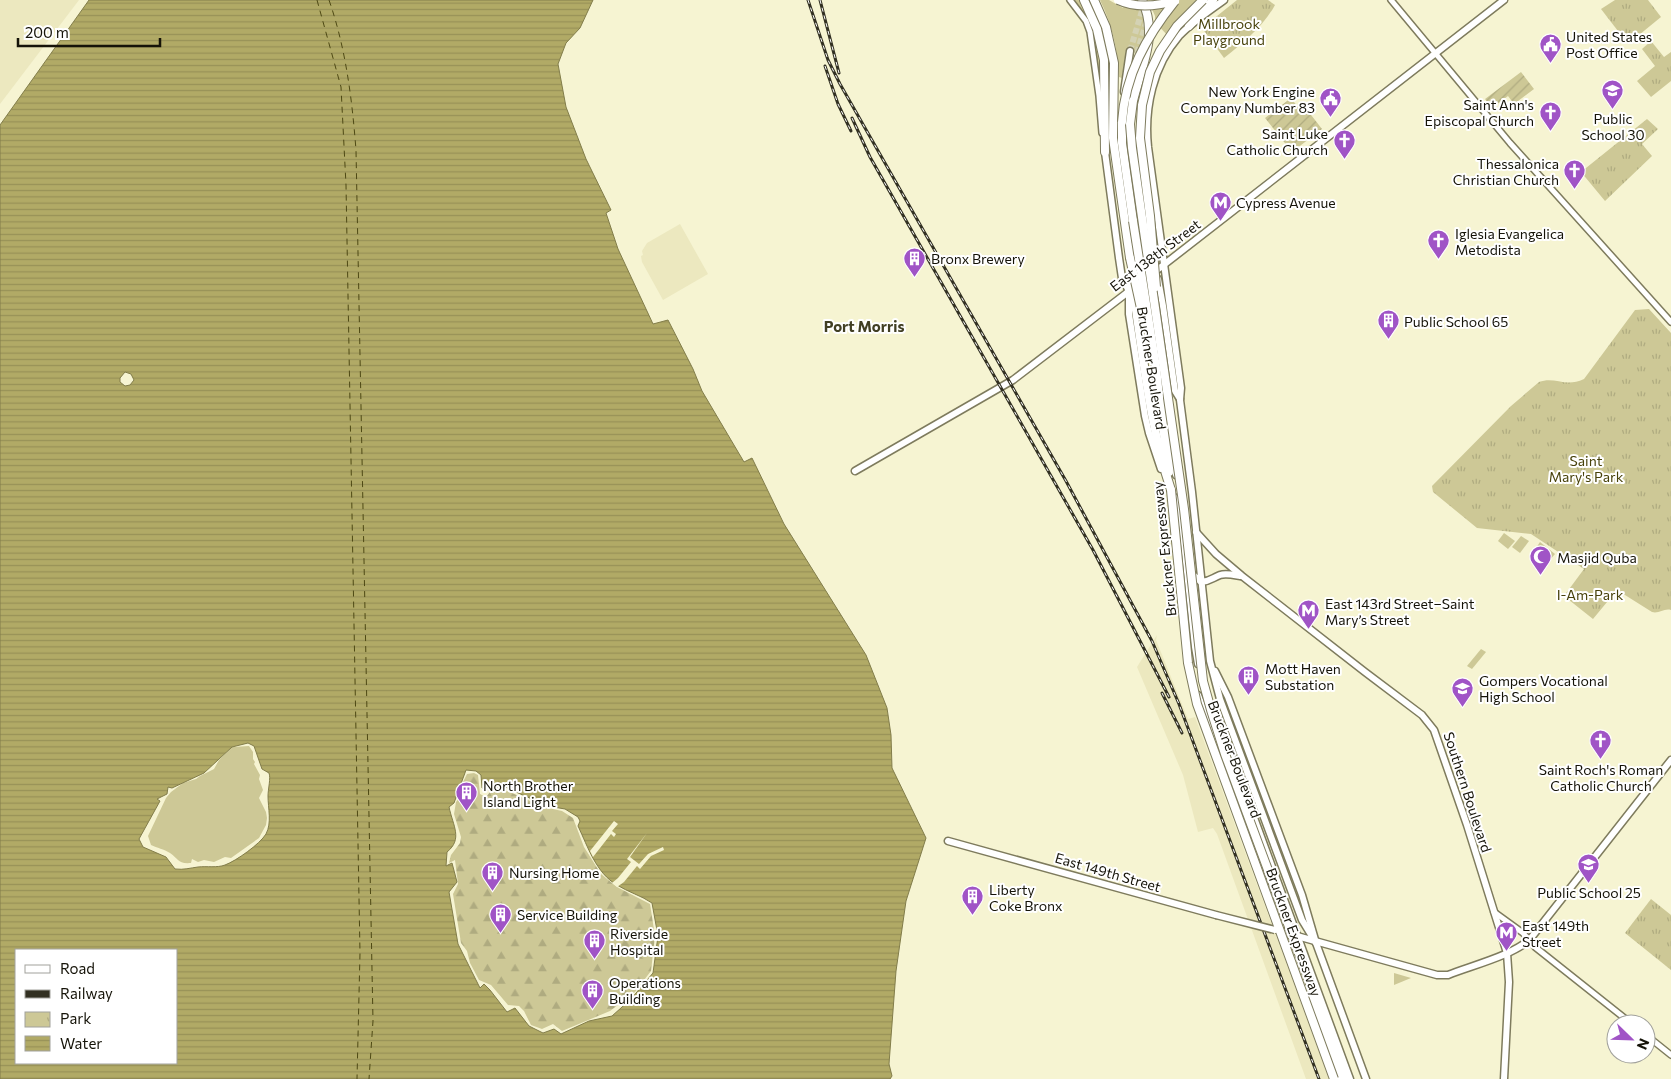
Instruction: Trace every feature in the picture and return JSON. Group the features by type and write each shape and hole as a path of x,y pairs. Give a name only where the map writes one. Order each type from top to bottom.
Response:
{"highway":[{"path":"1084,0 1096,29 1104,60 1105,152"},
{"name":"Bruckner Expressway","path":"1094,0 1106,27 1110,44 1114,77 1112,138 1124,229 1159,398 1171,490 1188,663 1197,704 1334,1079"},
{"path":"1118,0 1130,4 1143,5 1164,4 1177,0"},
{"name":"Bruckner Expressway","path":"1142,0 1149,19 1149,43 1133,101 1130,131 1184,509 1200,665 1206,694 1225,754 1344,1077"},
{"path":"1159,398 1122,143 1122,122 1127,90 1138,57 1153,30 1177,0"},
{"path":"1160,337 1150,216 1140,138 1140,113 1148,80 1160,51 1177,26 1203,0"},
{"path":"1189,26 1213,0"},
{"path":"1129,291 1134,296 1155,435 1171,490"}],"main road":[{"name":"Bruckner Boulevard","path":"1224,0 1189,26 1171,47 1160,66 1151,91 1146,130 1181,388 1180,400 1210,661 1220,699 1302,920 1316,943 1366,1079"},
{"name":"East 138th Street","path":"855,471 1013,380 1164,266 1504,0"},
{"name":"Bruckner Boulevard","path":"1180,400 1175,391 1164,306 1144,229 1130,134 1133,52 1125,84 1124,130 1179,496 1195,647 1199,667 1350,1079"},
{"name":"Bruckner Boulevard","path":"1105,152 1118,258 1122,278 1129,291 1130,314 1145,416 1149,434 1176,514 1188,640 1196,689 1344,1077"},
{"path":"1129,291 1137,226"},
{"name":"Southern Boulevard","path":"1196,531 1216,554 1242,576 1422,714 1429,723 1440,745 1507,953 1509,976 1504,1079"},
{"path":"1186,569 1202,582 1212,581 1219,575 1242,576"},
{"path":"1188,640 1199,667"},
{"path":"1230,752 1233,788"},
{"name":"East 149th Street","path":"948,840 1316,943 1442,976 1507,953 1528,940 1671,760"}],"street":[{"name":"Bruckner Boulevard","path":"1070,0 1086,21 1090,32 1105,152"},
{"path":"1391,0 1510,143 1671,322"},
{"path":"1494,911 1620,1014"},
{"path":"1656,1043 1671,1054"}],"shaded area":[{"path":"0,0 79,0 0,104"},
{"path":"680,224 708,274 663,300 642,262 642,251 647,243"},
{"path":"1157,635 1156,640 1188,719 1195,717 1329,1079 1306,1079 1217,834 1213,828 1198,832 1183,775 1137,667"}],"green space":[{"path":"1074,0 1083,0 1091,19 1103,62 1102,92 1090,21"},
{"path":"1100,0 1109,0 1123,8 1127,0 1135,0 1146,21 1147,32 1144,55 1126,50 1122,78 1119,77 1116,48 1111,28"},
{"path":"1148,0 1210,0 1168,36 1155,22 1155,16"},
{"name":"Millbrook Playground","path":"1237,0 1268,0 1275,5 1259,27 1224,58 1202,28"},
{"path":"1615,0 1648,0 1661,17 1628,44 1601,9"},
{"path":"1651,41 1664,57 1671,52 1671,81 1651,97 1637,81 1655,66 1642,49"},
{"path":"1521,72 1534,89 1514,104 1508,96 1492,108 1485,99"},
{"path":"1291,98 1303,114 1308,111 1322,129 1292,152 1265,118"},
{"path":"1647,119 1658,129 1642,144 1652,156 1605,201 1581,172"},
{"name":"Saint Mary's Park","path":"1649,309 1671,333 1671,610 1652,612 1617,590 1593,619 1564,596 1584,569 1531,534 1477,528 1433,492 1432,486 1511,406 1539,382 1550,380 1571,382 1584,379 1635,310"},
{"path":"1504,533 1515,541 1508,549 1498,541"},
{"path":"1521,536 1529,541 1520,553 1512,547"},
{"path":"1540,542 1555,554 1548,562 1534,551"},
{"path":"1481,649 1486,652 1472,669 1467,666"},
{"path":"249,746 253,752 254,764 260,775 259,779 263,790 259,798 267,818 266,825 259,838 231,858 225,857 214,862 204,860 198,862 192,859 191,863 183,863 168,852 151,845 148,836 166,798 171,792 183,783 196,779 214,769 219,760 232,747"},
{"path":"474,773 478,775 480,794 486,797 498,787 544,807 562,811 573,818 584,847 601,874 617,887 650,904 655,936 651,971 635,992 610,1011 562,1031 553,1024 542,1029 531,1025 524,1011 519,1006 508,1005 491,985 479,980 470,963 467,951 461,943 453,894 458,884 455,860 449,863 451,855 460,843 461,837 454,814 456,802 460,797 467,774"},
{"path":"1651,899 1671,915 1671,970 1625,933"},
{"path":"1394,973 1411,978 1394,985"}],"water":[{"path":"89,0 593,0 580,28 566,43 558,64 566,107 586,159 611,210 606,213 618,249 653,324 668,320 702,391 744,462 752,458 784,524 866,655 887,708 891,735 892,768 926,838 906,901 896,971 889,1064 892,1076 890,1079 0,1079 0,125","holes":["125,372 131,374 134,380 130,385 125,386 120,382 120,378","248,743 254,746 262,769 269,773 270,781 268,830 259,842 247,852 225,865 184,869 175,869 166,857 143,847 139,839 160,801 157,799 167,794 168,787 172,788 204,773 232,747","466,770 476,771 481,775 482,788 489,790 493,784 499,782 509,789 548,806 565,809 578,817 580,821 578,826 585,842 603,874 617,885 652,903 658,936 653,973 631,999 612,1016 589,1021 561,1034 554,1029 543,1033 529,1026 515,1008 507,1012 484,984 480,988 458,944 449,892 457,882 452,863 446,866 447,852 452,847 456,837 449,807 454,803"]}],"pier":[{"path":"614,821 618,824 612,831 616,834 614,837 611,834 593,857 590,851"},
{"path":"647,833 630,857 639,864 648,854 663,847 664,850 651,856 640,869 637,866 624,882 617,887 612,883 631,862 627,859"}],"ferry route":[{"path":"317,0 341,87 346,185 360,953 357,1079"},
{"path":"329,0 340,37 347,74 356,150 373,1021 369,1079"}],"tunnel":[{"path":"1137,53 1153,0"},
{"path":"1130,51 1144,4"}],"railway":[{"path":"808,0 828,60 840,84 1066,481 1152,641 1179,704 1319,1079"},
{"path":"820,0 839,73"},
{"path":"825,66 838,104 851,131"},
{"path":"852,118 870,157 1093,550 1169,697"},
{"path":"1162,693 1182,733"}],"place":[{"name":"United States Post Office","path":"1550,63"},
{"name":"Public School 30","path":"1613,109"},
{"name":"New York Engine Company Number 83","path":"1331,118"},
{"name":"Saint Ann's Episcopal Church","path":"1550,131"},
{"name":"Saint Luke Catholic Church","path":"1344,160"},
{"name":"Thessalonica Christian Church","path":"1575,190"},
{"name":"Cypress Avenue","path":"1220,221"},
{"name":"Iglesia Evangelica Metodista","path":"1439,260"},
{"name":"Bronx Brewery","path":"915,277"},
{"name":"Public School 65","path":"1388,340"},
{"name":"Masjid Quba","path":"1541,576"},
{"name":"East 143rd Street–Saint Mary’s Street","path":"1309,630"},
{"name":"Mott Haven Substation","path":"1249,695"},
{"name":"Gompers Vocational High School","path":"1463,707"},
{"name":"Saint Roch's Roman Catholic Church","path":"1601,760"},
{"name":"North Brother Island Light","path":"467,812"},
{"name":"Public School 25","path":"1589,883"},
{"name":"Nursing Home","path":"493,891"},
{"name":"Liberty Coke Bronx","path":"973,916"},
{"name":"Service Building","path":"501,933"},
{"name":"East 149th Street","path":"1506,952"},
{"name":"Riverside Hospital","path":"594,960"},
{"name":"Operations Building","path":"593,1009"}],"district":[{"name":"Port Morris","path":"864,326"}],"park label":[{"name":"I-Am-Park","path":"1590,594"}]}
